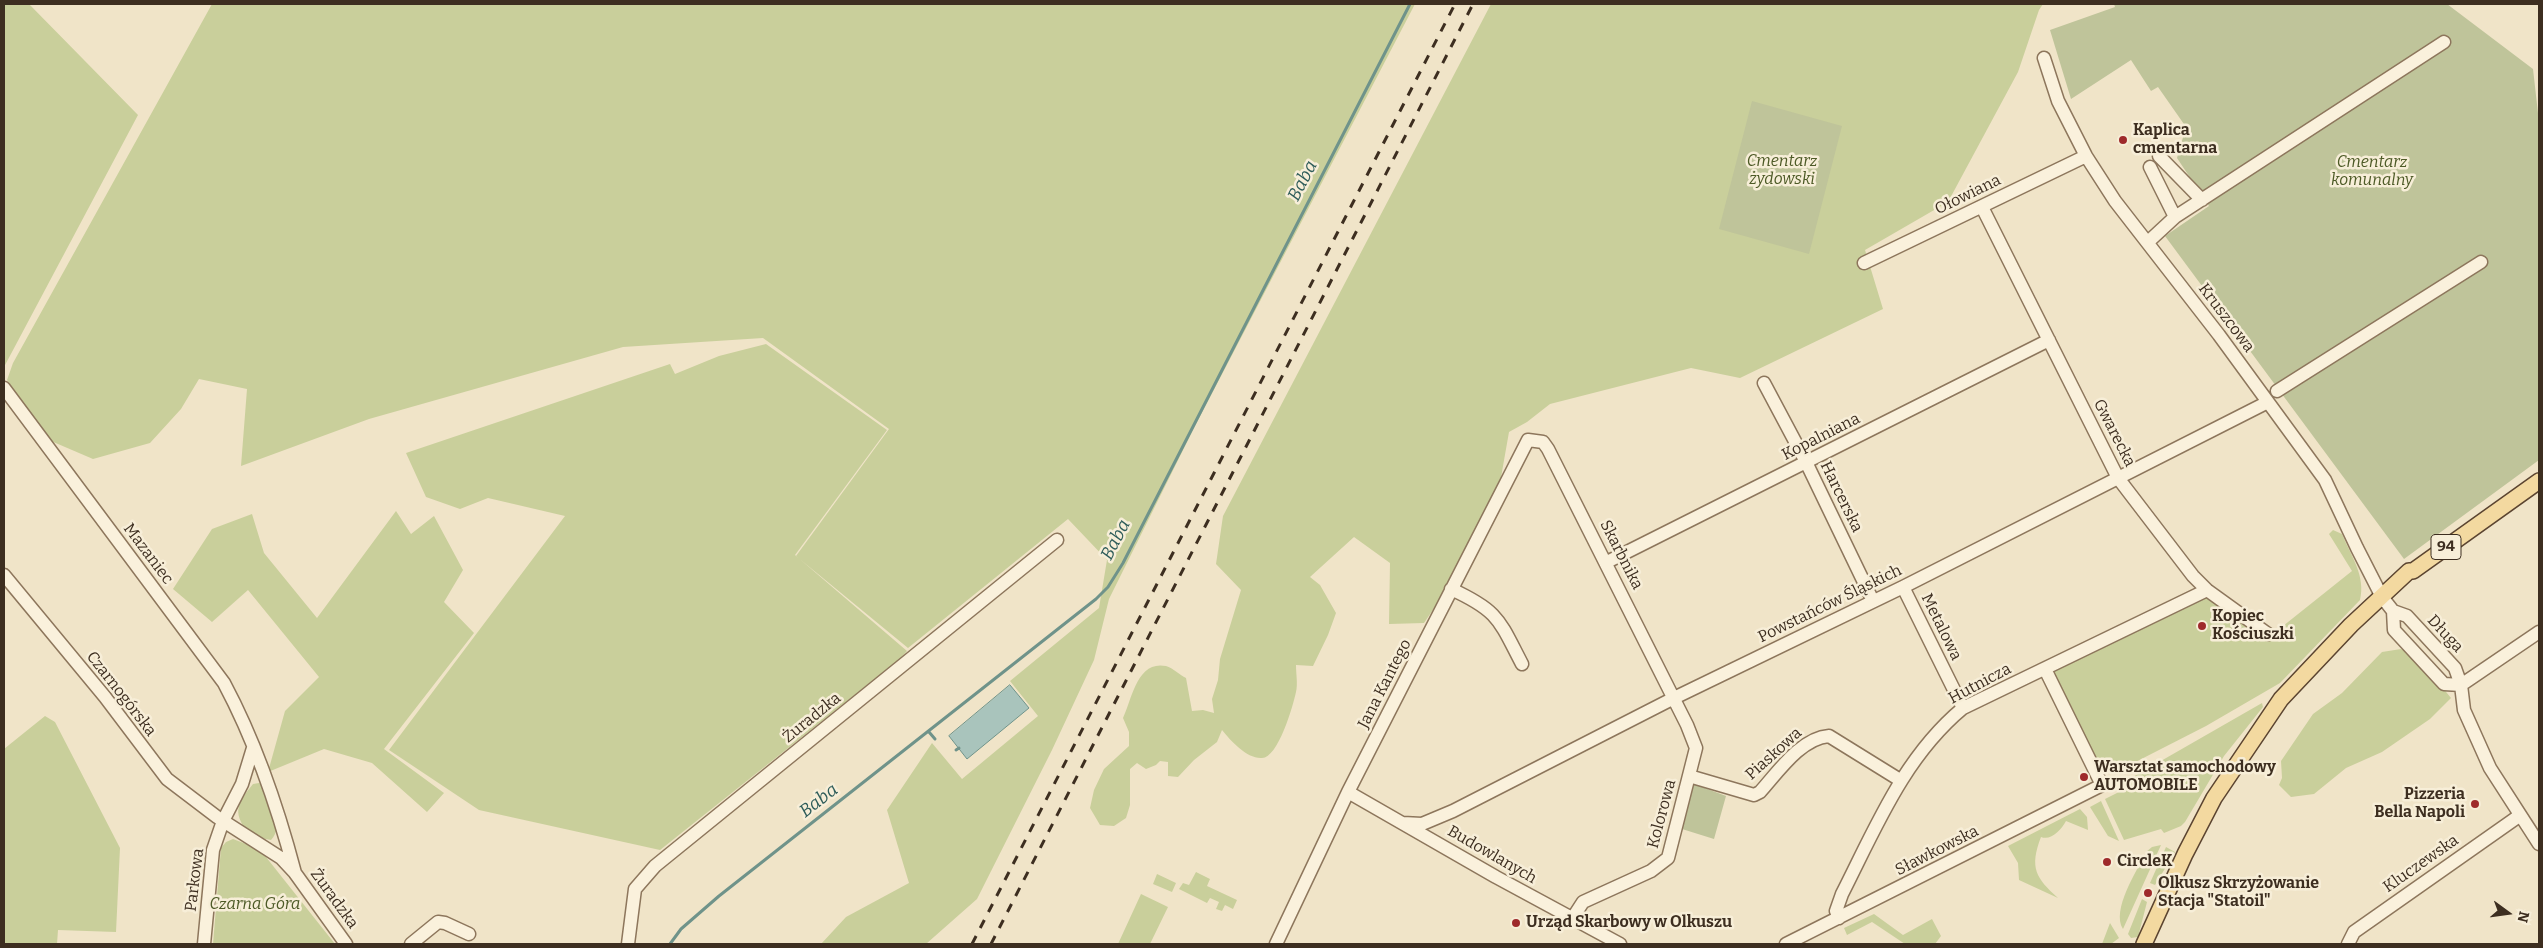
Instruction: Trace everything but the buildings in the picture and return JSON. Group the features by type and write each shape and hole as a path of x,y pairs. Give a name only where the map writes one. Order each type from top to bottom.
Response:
{"main road":[{"name":"94","path":"2144,944 2184,854 2214,798 2275,708 2297,681 2351,625 2409,571 2413,571 2539,481"}],"street":[{"path":"2148,242 2175,217 2444,42"},
{"name":"Kruszcowa","path":"2044,58 2058,101 2086,156 2115,201 2268,402 2331,490 2357,548 2382,597 2393,612"},
{"name":"Ołowiana","path":"1864,263 2086,156"},
{"path":"2159,156 2202,200"},
{"path":"2150,167 2175,217"},
{"name":"Gwarecka","path":"1982,207 2118,478 2192,576 2207,590 2268,634"},
{"path":"2277,391 2481,262"},
{"name":"Kopalniana","path":"1607,562 2049,340"},
{"name":"Harcerska","path":"1764,383 1806,462 1873,600"},
{"name":"Mazaniec","path":"4,388 224,683 241,715 269,789 295,873"},
{"name":"Powstańców Śląskich","path":"1403,823 1422,824 1435,819 1674,698 1903,587 2268,402"},
{"name":"Skarbnika","path":"1528,440 1543,442 1548,449 1607,562 1674,698"},
{"name":"Jana Kantego","path":"1276,944 1348,792 1528,440"},
{"name":"Żuradzka","path":"628,944 635,889 656,866 1057,540"},
{"name":"Czarnogórska","path":"4,575 105,697 167,779 223,821 280,858 295,873"},
{"name":"Metalowa","path":"1903,587 1963,708"},
{"path":"1451,590 1476,600 1495,615 1522,664"},
{"name":"Hutnicza","path":"1839,918 1836,911 1842,894 1900,780 1945,723 1963,708 2207,590"},
{"path":"2393,612 2394,630 2444,684 2461,685 2539,632"},
{"name":"Długa","path":"2393,612 2406,616 2455,668 2461,685 2464,710 2490,768 2519,816 2539,844"},
{"name":"Sławkowska","path":"1786,944 2102,785 2045,669"},
{"name":"Kolorowa","path":"1572,919 1583,902 1651,871 1668,858 1696,748 1674,698"},
{"name":"Piaskowa","path":"1689,776 1754,795 1760,792 1807,743 1818,737 1829,736 1900,780"},
{"name":"Parkowa","path":"204,944 212,856 223,821 242,784 253,748"},
{"path":"242,784 248,780 258,779 269,789"},
{"name":"Budowlanych","path":"1348,792 1572,919 1620,944"},
{"name":"Kluczewska","path":"2348,944 2354,932 2519,816"},
{"path":"259,843 274,843 283,830"},
{"name":"Żuradzka","path":"295,873 303,888 346,944"},
{"path":"411,944 438,922 445,923 469,934"}],"green space":[{"path":"4,4 29,4 138,115 4,367"},
{"path":"212,4 1415,4 1195,426 1109,599 1094,660 1052,750 977,899 926,944 821,944 846,917 909,883 887,810 932,743 962,779 1038,716 1010,681 1099,608 1107,560 1068,519 908,648 796,556 889,429 763,338 623,347 369,419 241,466 247,389 199,379 181,409 150,443 93,459 51,441 7,380 13,363"},
{"path":"1491,4 2043,4 2039,10 2018,72 1948,202 1865,250 1883,309 1740,378 1691,368 1550,404 1527,422 1509,432 1500,483 1453,580 1424,623 1389,624 1390,563 1354,537 1310,577 1320,585 1336,613 1313,666 1296,665 1297,686 1294,699 1284,730 1274,750 1268,756 1256,758 1235,744 1222,730 1217,742 1194,760 1178,777 1168,776 1168,762 1160,761 1146,769 1137,763 1130,769 1130,805 1126,818 1114,826 1100,825 1090,808 1094,790 1104,769 1129,746 1129,732 1123,718 1137,683 1148,669 1156,666 1166,666 1186,678 1192,711 1203,710 1214,713 1212,699 1218,680 1220,659 1241,590 1216,564 1223,516"},
{"name":"Cmentarz komunalny","path":"2114,4 2447,4 2533,69 2539,122 2539,460 2404,559 2165,236 2209,206 2177,158 2186,127 2158,87 2151,91 2131,60 2071,99 2050,30 2115,7"},
{"name":"Cmentarz żydowski","path":"1752,101 1842,126 1809,254 1719,229"},
{"path":"766,344 887,430 795,555 907,651 900,659 660,850 479,810 389,750 565,516 488,498 460,509 426,497 406,453 670,364 675,374 719,356"},
{"path":"396,511 411,534 434,516 463,570 444,602 474,633 384,749 444,793 427,812 372,763 324,749 268,772 285,711 319,677 248,590 212,622 173,589 212,529 252,514 264,553 317,618"},
{"path":"2333,530 2342,534 2357,566 2361,583 2360,600 2280,683 2206,726 2114,773 2104,773 2054,675 2055,671 2208,597 2268,638 2352,571 2329,534"},
{"path":"2401,649 2420,660 2451,698 2430,719 2382,752 2346,768 2314,794 2291,797 2279,785 2282,778 2281,761 2313,714 2342,693 2382,652"},
{"path":"2262,703 2263,707 2224,756 2181,826 2164,833 2161,829 2124,840 2105,799 2127,788 2126,781"},
{"path":"45,716 55,722 120,848 116,932 58,930 57,944 4,944 4,749"},
{"path":"259,783 264,786 277,821 277,828 271,840 250,836 239,815 238,810 243,798 253,784"},
{"path":"1694,784 1726,796 1714,839 1682,829"},
{"path":"2101,801 2119,841 2108,836 2090,807"},
{"path":"2080,809 2087,817 2088,830 2066,821 2059,831 2052,836 2041,837 2037,848 2035,865 2037,872 2044,884 2058,898 2019,880 2018,863 2008,846"},
{"name":"Czarna Góra","path":"233,839 254,847 266,857 335,944 213,944 221,848 226,842"},
{"path":"2161,845 2123,929 2120,921 2120,912 2127,890 2146,852 2152,847"},
{"path":"2166,847 2175,852 2155,885 2150,883"},
{"path":"1196,872 1210,879 1207,886 1237,900 1233,909 1225,905 1222,911 1216,909 1219,902 1210,898 1207,903 1179,889 1183,883 1189,885"},
{"path":"1157,874 1176,883 1172,892 1153,884"},
{"path":"1141,894 1168,907 1150,944 1118,944"},
{"path":"2142,899 2147,902 2138,937 2131,938 2128,934"},
{"path":"1874,914 1903,935 1932,919 1941,936 1935,944 1905,944 1872,922 1847,935 1844,928"},
{"path":"2110,923 2119,938 2111,944 2102,944"}],"water":[{"path":"1010,685 1029,708 967,759 949,736"}],"waterway":[{"name":"Baba","path":"670,944 681,929 719,896 1096,599 1108,587 1123,563 1410,4"},
{"path":"929,732 935,739"}],"railway":[{"path":"972,944 1455,4"},
{"path":"991,944 1473,4"}],"place":[{"name":"Kaplica cmentarna","path":"2123,140"},
{"name":"Kopiec Kościuszki","path":"2202,626"},
{"name":"Warsztat samochodowy AUTOMOBILE","path":"2084,777"},
{"name":"Pizzeria Bella Napoli","path":"2475,804"},
{"name":"CircleK","path":"2107,862"},
{"name":"Olkusz Skrzyżowanie Stacja \"Statoil\"","path":"2148,893"},
{"name":"Urząd Skarbowy w Olkuszu","path":"1516,923"}]}
